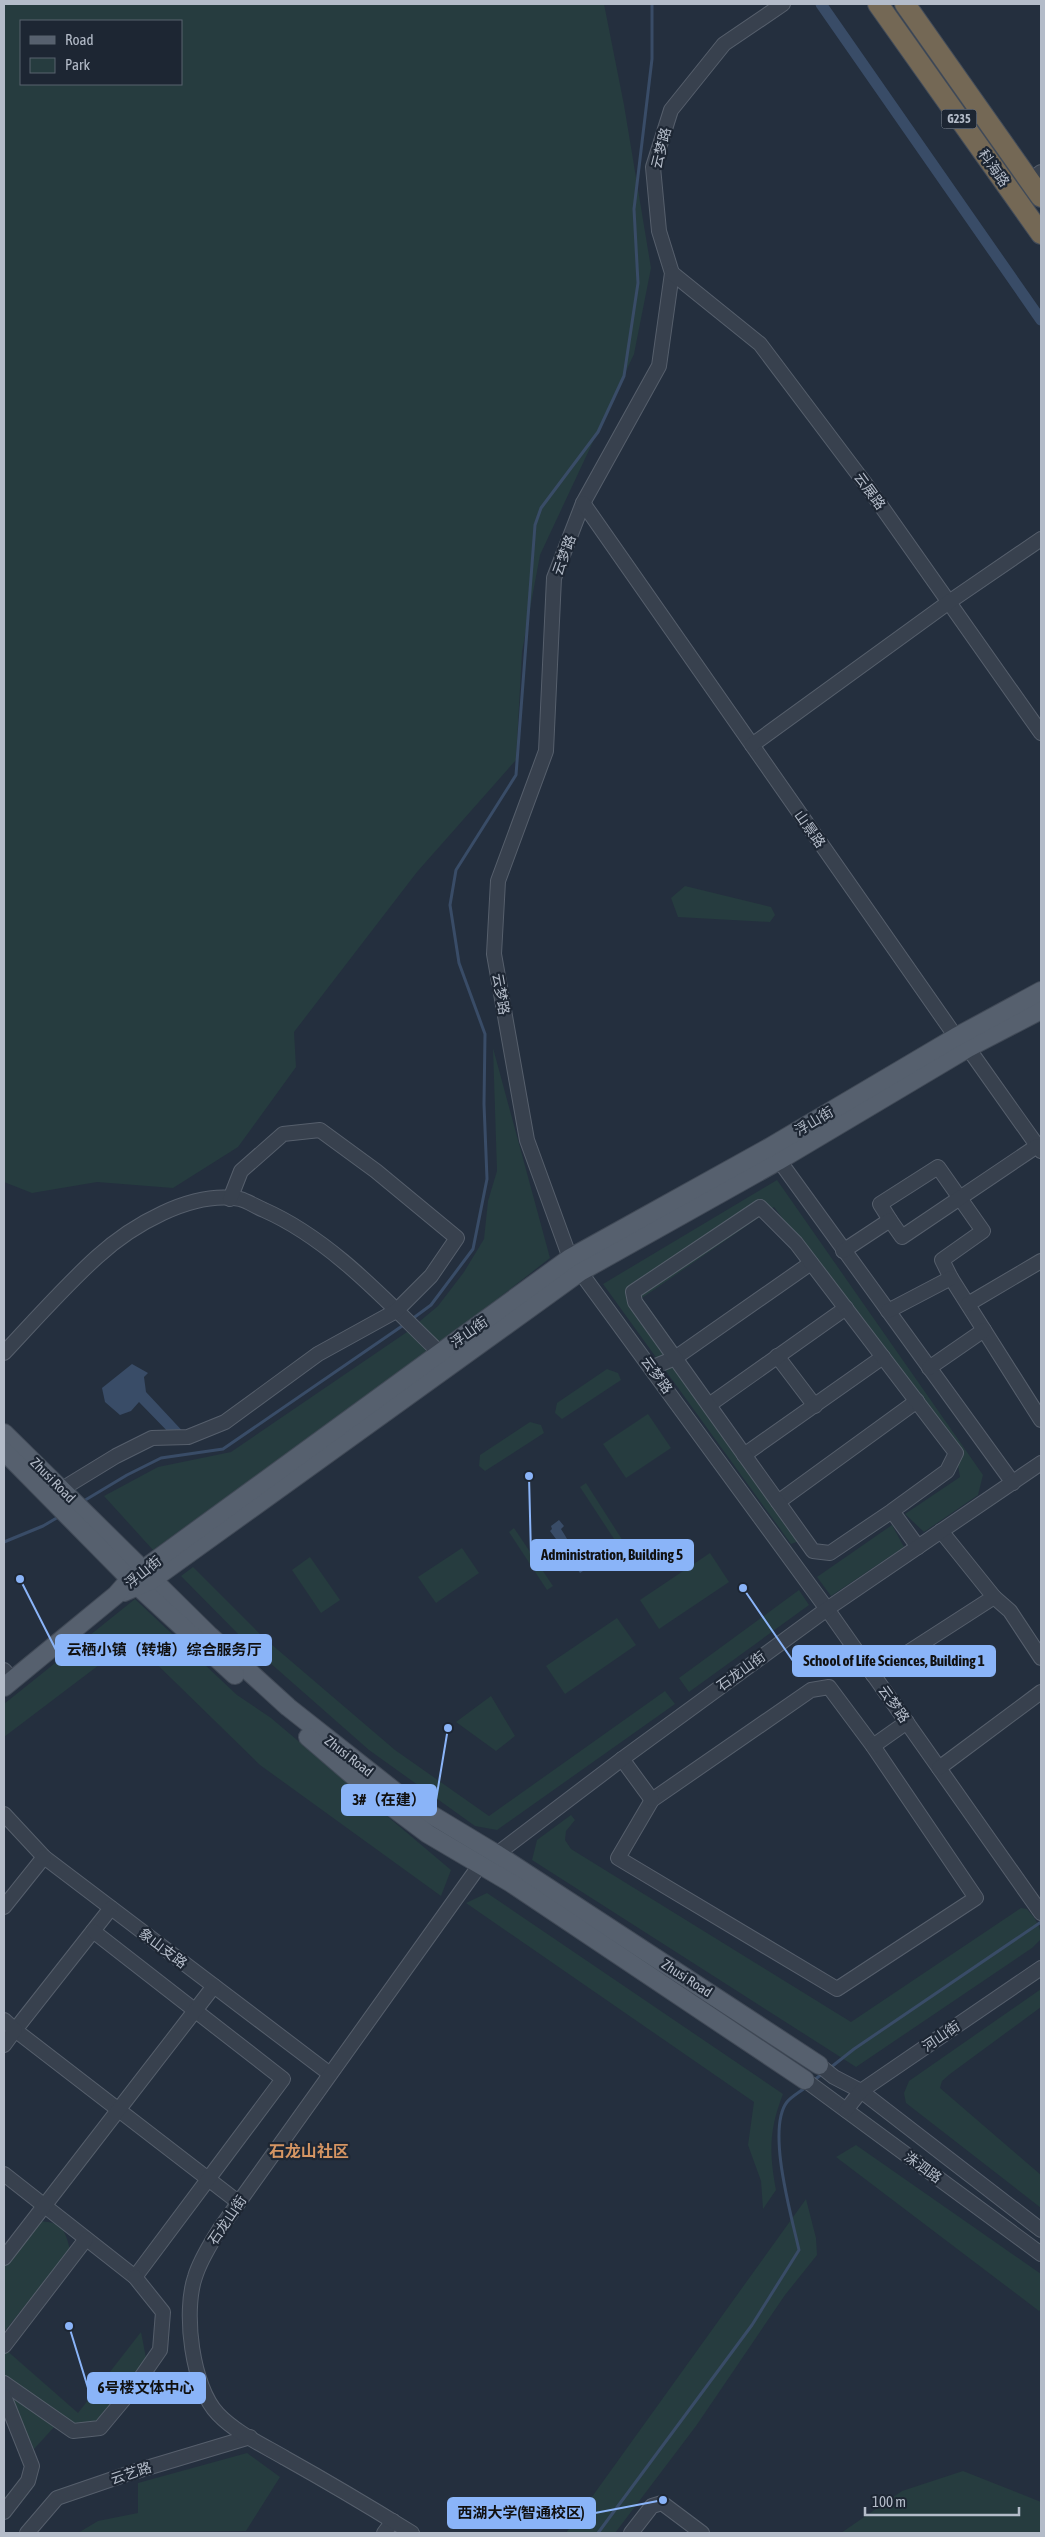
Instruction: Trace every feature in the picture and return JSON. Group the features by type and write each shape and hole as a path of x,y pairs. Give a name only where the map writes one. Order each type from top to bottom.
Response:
{"highway":[{"name":"科海路","path":"878,4 1041,234"},
{"name":"科海路","path":"904,4 1037,183"}],"main road":[{"name":"浮山街","path":"140,1579 440,1353 575,1265 774,1154 962,1042 1041,991"},
{"name":"浮山街","path":"962,1042 1041,1010"},
{"name":"浮山街","path":"7,1679 116,1595 575,1265"},
{"name":"Zhusi Road","path":"4,1433 62,1489 72,1510"},
{"name":"Zhusi Road","path":"4,1451 72,1510 231,1672 372,1792 428,1834 482,1866 776,2058 814,2087"},
{"name":"Zhusi Road","path":"140,1579 288,1707 402,1797 498,1855 819,2065"}],"street":[{"name":"云梦路","path":"783,4 724,44 671,110 653,167 659,232 672,273 659,366 583,503 554,578 546,751 498,881 494,954 527,1140 575,1265 827,1609 1041,1913"},
{"name":"云展路","path":"672,273 760,344 867,486 1041,733"},
{"name":"山景路","path":"583,503 1039,1149"},
{"path":"752,745 949,602 1041,538"},
{"path":"62,1489 116,1456 152,1438 188,1437 225,1422 318,1354 358,1330 404,1318 457,1238 376,1171 320,1130 283,1134 241,1171 230,1199"},
{"path":"1039,1149 961,1198 902,1237 880,1204 938,1167 961,1198 983,1231 942,1260 951,1278 1041,1420"},
{"path":"774,1154 1013,1483"},
{"path":"4,1353 97,1257 127,1234 180,1205 210,1198 240,1200 276,1215 323,1246 404,1318 440,1353"},
{"path":"760,1207 796,1243 811,1263 956,1453 947,1471 830,1553 813,1551 635,1302 633,1292 760,1207"},
{"path":"843,1251 890,1220"},
{"path":"968,1304 1041,1261"},
{"path":"652,1368 675,1358 811,1263"},
{"path":"888,1311 951,1278"},
{"path":"708,1405 846,1308"},
{"path":"929,1368 984,1330"},
{"path":"777,1356 815,1406"},
{"path":"744,1455 883,1357"},
{"path":"778,1502 917,1401"},
{"name":"石龙山街","path":"412,2533 250,2437 218,2414 203,2389 190,2332 190,2301 194,2277 204,2254 238,2202 477,1869 498,1855 622,1759 827,1609 1041,1463"},
{"path":"892,1511 918,1547"},
{"path":"941,1531 994,1597 1010,1612 1041,1658"},
{"path":"873,1675 994,1597"},
{"path":"829,1687 872,1746 976,1898 837,1989 618,1858 652,1800 811,1690 829,1687"},
{"path":"939,1768 1041,1692"},
{"path":"872,1746 906,1722"},
{"path":"622,1759 652,1800"},
{"name":"象山支路","path":"4,1814 44,1857 330,2074"},
{"path":"4,1907 44,1857"},
{"path":"4,2045 111,1908"},
{"path":"93,1931 283,2079 135,2277"},
{"name":"河山街","path":"846,2110 861,2091 1041,1968"},
{"path":"4,2258 214,1986"},
{"path":"4,2020 238,2202"},
{"name":"洙泗路","path":"819,2065 834,2077 861,2091 1041,2230"},
{"name":"洙泗路","path":"814,2087 1041,2254"},
{"path":"4,2174 135,2277 163,2312 160,2350 135,2386 100,2428 73,2431 4,2382"},
{"path":"4,2346 86,2239"},
{"path":"4,2512 28,2481 32,2466 5,2402"},
{"name":"云艺路","path":"27,2533 57,2498 130,2473 250,2437"},
{"path":"631,2533 652,2506 662,2503 700,2533"},
{"path":"384,2533 393,2521"}],"green space":[{"path":"4,4 604,4 624,105 651,268 634,354 540,555 522,652 516,760 417,872 294,1032 296,1067 238,1147 173,1188 97,1182 32,1193 4,1182"},
{"path":"685,886 771,907 775,915 770,922 678,917 671,898"},
{"path":"493,1048 550,1258 441,1343 153,1550 104,1496 158,1467 231,1452 407,1332 438,1306 464,1272 484,1239 488,1201 497,1171"},
{"path":"777,1180 983,1475 978,1495 924,1532 905,1514 960,1477 955,1448 774,1207 642,1298 810,1537 791,1544 603,1284"},
{"path":"607,1369 618,1373 621,1380 562,1419 555,1413 557,1403"},
{"path":"648,1414 671,1448 626,1478 603,1444"},
{"path":"530,1422 541,1425 544,1433 485,1471 479,1466 480,1455"},
{"path":"586,1483 623,1541 618,1545 580,1487"},
{"path":"892,1525 904,1547 831,1596 817,1577"},
{"path":"514,1528 553,1586 547,1590 509,1532"},
{"path":"462,1548 479,1573 436,1603 418,1577"},
{"path":"710,1553 729,1582 659,1629 640,1600"},
{"path":"310,1557 340,1600 321,1613 292,1570"},
{"path":"193,1567 264,1638 395,1750 489,1816 665,1691 675,1704 497,1830 475,1826 369,1750 243,1639 181,1576"},
{"path":"799,1590 809,1605 689,1692 679,1678"},
{"path":"135,1599 237,1695 271,1718 451,1870 441,1896 260,1765 132,1640 4,1737 4,1704"},
{"path":"617,1618 636,1645 565,1694 546,1666"},
{"path":"491,1696 515,1736 496,1751 456,1722"},
{"path":"571,1815 575,1820 566,1831 565,1840 571,1849 851,2022 1021,1908 1027,1909 1035,1919 1039,1926 1041,1939 1032,1948 856,2067 532,1860 537,1840"},
{"path":"487,1893 783,2094 775,2119 771,2152 776,2190 763,2209 761,2181 748,2145 754,2102 466,1903"},
{"path":"1041,1989 1041,2007 950,2074 942,2081 940,2088 1041,2175 1041,2208 906,2103 904,2093 909,2081"},
{"path":"856,2145 1041,2274 1041,2309 1039,2311 836,2157"},
{"path":"806,2199 816,2238 817,2255 785,2295 696,2426 615,2533 566,2533"},
{"path":"40,2221 58,2225 64,2231 70,2249 4,2332 4,2263"},
{"path":"141,2332 146,2358 100,2428 55,2426 34,2449 4,2391 5,2349 78,2413"},
{"path":"247,2453 280,2477 246,2531 78,2533 98,2521 138,2513 138,2483"},
{"path":"963,2471 1041,2502 1041,2533 841,2533 902,2491"}],"water":[{"path":"132,1364 148,1373 144,1377 146,1392 188,1437 175,1439 139,1402 131,1411 120,1415 105,1402 102,1388"},
{"path":"559,1520 564,1526 561,1529 577,1556 579,1555 584,1561 587,1559 592,1565 580,1573 575,1566 576,1562 574,1563 550,1531 552,1529 551,1526"}],"waterway":[{"path":"412,1319 431,1305 473,1249 487,1179 484,1104 485,1034 459,963 450,905 456,870 516,775 535,525 541,508 598,432 624,376 638,283 634,209 652,59 652,4"},
{"path":"821,4 1041,320"},
{"path":"82,1502 127,1475 161,1458 223,1449 405,1324"},
{"path":"4,1542 43,1526 60,1516"},
{"path":"830,2068 854,2049 1041,1922"},
{"path":"812,2082 823,2073"},
{"path":"598,2533 752,2325 799,2250 782,2174 779,2132 781,2115 787,2102 806,2087"}],"place":[{"name":"Administration, Building 5","path":"529,1476"},
{"name":"云栖小镇（转塘）综合服务厅","path":"20,1579"},
{"name":"School of Life Sciences, Building 1","path":"743,1588"},
{"name":"3#（在建）","path":"448,1728"},
{"name":"6号楼文体中心","path":"69,2326"},
{"name":"西湖大学(智通校区)","path":"663,2500"}],"district":[{"name":"石龙山社区","path":"309,2151"}]}
